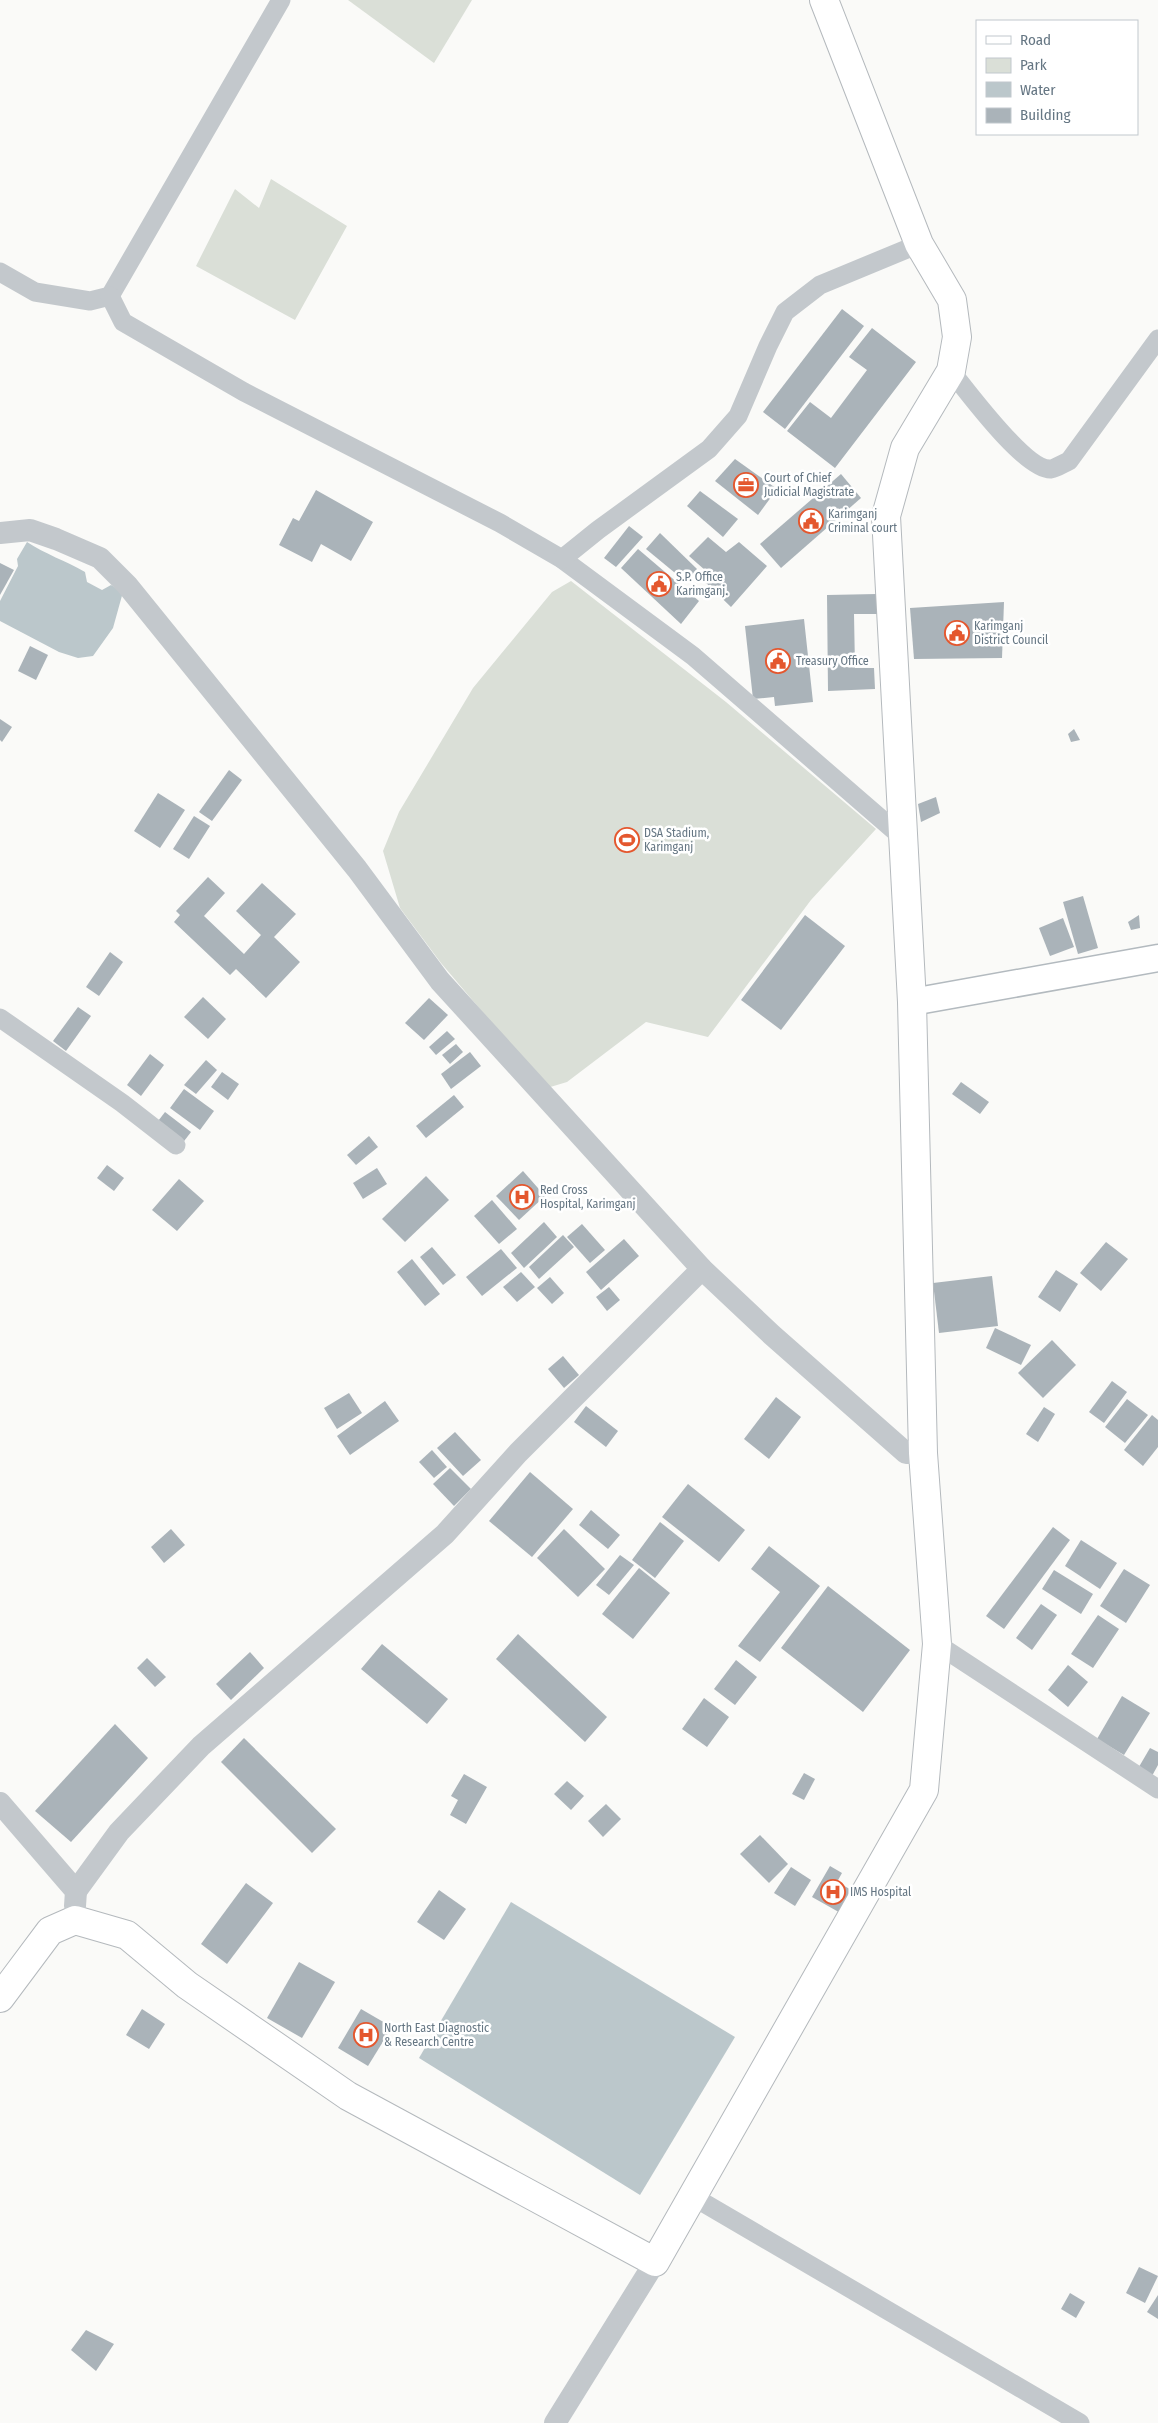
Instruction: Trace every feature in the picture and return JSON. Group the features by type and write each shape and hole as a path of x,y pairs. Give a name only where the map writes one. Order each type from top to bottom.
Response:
{"highway":[{"path":"0,1998 50,1931 75,1920 128,1935 187,1985 348,2096 655,2262 924,1790 937,1644 923,1453 912,1002 886,516 905,448 951,371 957,337 952,300 919,244 824,0"}],"main road":[{"path":"912,1002 1158,958"}],"street":[{"path":"0,272 35,292 90,301 110,296 281,0"},
{"path":"562,558 709,449 738,416 785,312 820,285 919,244"},
{"path":"110,296 123,322 204,369 244,392 500,523 562,558 693,656 903,838"},
{"path":"951,371 1017,450 1038,466 1051,469 1069,461 1158,339"},
{"path":"0,534 30,530 100,558 127,585 357,869 440,981 702,1269 772,1336 906,1453 923,1453"},
{"path":"0,1018 122,1104 176,1145"},
{"path":"75,1920 76,1891 119,1832 201,1746 445,1534 518,1453 702,1269"},
{"path":"937,1644 1158,1789"},
{"path":"0,1803 76,1891"},
{"path":"692,2196 1080,2423"},
{"path":"555,2423 655,2262"}],"green space":[{"path":"348,0 472,0 434,63"},
{"path":"271,179 347,226 295,320 196,266 235,189 259,208"},
{"name":"DSA Stadium, Karimganj","path":"571,581 726,702 876,829 811,900 708,1037 646,1022 567,1082 547,1088 441,963 400,908 383,851 399,812 473,688 552,592"}],"water":[{"path":"27,542 85,572 87,582 102,590 111,585 123,592 113,628 93,656 78,658 59,652 0,621 0,601 18,566 17,559"},
{"path":"511,1902 735,2037 640,2195 419,2058"}],"building":[{"path":"842,309 864,326 785,429 763,412"},
{"path":"872,328 916,362 835,468 787,431 810,402 831,418 867,370 849,357"},
{"name":"Court of Chief Judicial Magistrate","path":"735,459 777,489 758,515 715,481"},
{"name":"Karimganj Criminal court","path":"841,474 861,498 781,568 760,544"},
{"path":"316,490 373,522 351,561 321,544 312,562 279,545 293,518 299,521"},
{"path":"700,491 738,519 723,537 687,506"},
{"path":"629,526 643,537 616,567 604,558"},
{"path":"660,533 697,569 686,582 646,549"},
{"path":"708,537 726,552 739,542 767,566 731,607 701,578 706,571 689,556"},
{"name":"S.P. Office Karimganj.","path":"638,549 699,601 681,624 621,568"},
{"path":"0,563 14,570 0,595"},
{"path":"877,594 877,614 854,614 855,668 874,668 875,689 828,691 827,595"},
{"name":"Karimganj District Council","path":"1004,602 1002,658 914,659 910,608"},
{"name":"Treasury Office","path":"804,619 813,702 775,706 774,697 753,699 745,626"},
{"path":"30,646 48,655 36,680 18,671"},
{"path":"0,719 12,727 2,742 0,740"},
{"path":"1074,729 1080,740 1071,742 1068,734"},
{"path":"229,770 242,780 212,821 199,812"},
{"path":"158,793 185,810 160,848 134,831"},
{"path":"936,797 940,813 921,822 918,804"},
{"path":"194,816 210,826 189,859 173,849"},
{"path":"208,877 225,893 204,916 244,954 261,935 236,911 262,883 296,914 274,937 300,962 266,998 236,969 230,975 174,922 180,915 176,911"},
{"path":"1083,896 1098,948 1078,954 1063,902"},
{"path":"805,915 845,946 781,1030 741,1000"},
{"path":"1139,915 1140,928 1131,930 1128,922"},
{"path":"1063,918 1074,947 1050,956 1039,928"},
{"path":"110,952 123,962 99,996 86,987"},
{"path":"203,997 226,1019 208,1039 184,1017"},
{"path":"429,998 448,1015 424,1040 405,1023"},
{"path":"78,1007 91,1016 66,1051 53,1041"},
{"path":"447,1031 455,1039 436,1055 429,1047"},
{"path":"456,1044 463,1052 450,1064 442,1055"},
{"path":"470,1052 481,1066 451,1089 441,1074"},
{"path":"150,1054 164,1065 141,1096 127,1085"},
{"path":"206,1060 217,1070 196,1094 184,1085"},
{"path":"222,1072 239,1084 228,1100 211,1087"},
{"path":"961,1082 989,1102 980,1114 952,1094"},
{"path":"184,1089 214,1111 200,1130 170,1108"},
{"path":"454,1095 464,1107 426,1138 416,1126"},
{"path":"165,1112 191,1132 178,1149 152,1129"},
{"path":"369,1136 378,1147 356,1165 347,1155"},
{"path":"107,1165 124,1178 114,1191 97,1178"},
{"path":"377,1168 387,1184 363,1199 353,1183"},
{"path":"523,1171 545,1196 519,1220 496,1196"},
{"path":"426,1176 449,1200 405,1242 382,1219"},
{"path":"179,1179 204,1201 177,1231 152,1210"},
{"path":"492,1200 517,1229 499,1244 474,1216"},
{"path":"544,1222 557,1237 524,1268 511,1253"},
{"path":"582,1224 605,1250 590,1263 567,1237"},
{"path":"563,1235 574,1247 539,1279 529,1267"},
{"path":"624,1239 639,1256 601,1290 586,1272"},
{"path":"1106,1242 1128,1259 1101,1291 1080,1273"},
{"path":"432,1247 456,1275 443,1285 420,1257"},
{"path":"501,1249 517,1268 482,1296 466,1277"},
{"path":"412,1259 440,1294 425,1306 397,1272"},
{"path":"1056,1270 1078,1284 1060,1312 1038,1297"},
{"path":"521,1272 535,1287 517,1302 503,1287"},
{"path":"992,1276 998,1326 939,1333 933,1283"},
{"path":"550,1277 564,1293 552,1304 537,1288"},
{"path":"609,1287 620,1300 607,1311 596,1297"},
{"path":"995,1328 1031,1345 1021,1365 986,1348"},
{"path":"1052,1340 1076,1365 1043,1398 1018,1373"},
{"path":"563,1356 579,1375 564,1388 548,1369"},
{"path":"1112,1381 1127,1392 1104,1423 1089,1412"},
{"path":"349,1393 362,1413 337,1429 324,1408"},
{"path":"776,1397 801,1417 769,1459 744,1439"},
{"path":"1127,1399 1148,1415 1125,1443 1105,1427"},
{"path":"385,1401 399,1421 350,1455 337,1436"},
{"path":"586,1406 618,1431 606,1447 574,1422"},
{"path":"1044,1407 1055,1414 1038,1442 1026,1434"},
{"path":"1152,1415 1158,1420 1158,1447 1143,1466 1124,1450"},
{"path":"455,1432 481,1460 463,1476 437,1448"},
{"path":"432,1450 447,1467 434,1478 419,1462"},
{"path":"450,1468 471,1489 454,1506 433,1484"},
{"path":"530,1472 573,1509 532,1557 489,1521"},
{"path":"688,1484 745,1530 719,1562 662,1517"},
{"path":"591,1510 620,1535 608,1549 579,1525"},
{"path":"660,1522 684,1541 655,1578 632,1560"},
{"path":"1053,1527 1070,1540 1004,1629 986,1616"},
{"path":"171,1529 185,1545 164,1563 151,1547"},
{"path":"564,1529 605,1569 578,1597 537,1558"},
{"path":"1081,1540 1117,1563 1100,1589 1065,1566"},
{"path":"769,1546 820,1586 760,1662 738,1646 780,1592 751,1569"},
{"path":"620,1555 634,1565 609,1595 596,1585"},
{"path":"639,1568 670,1593 633,1639 602,1614"},
{"path":"1124,1569 1150,1585 1126,1623 1100,1606"},
{"path":"1054,1570 1093,1594 1081,1614 1042,1589"},
{"path":"828,1586 910,1650 863,1712 781,1648"},
{"path":"1041,1604 1057,1615 1032,1650 1016,1638"},
{"path":"1098,1615 1119,1629 1093,1668 1071,1654"},
{"path":"518,1634 607,1717 585,1742 496,1659"},
{"path":"382,1644 448,1699 427,1724 361,1669"},
{"path":"250,1652 264,1668 231,1700 216,1684"},
{"path":"147,1658 166,1677 155,1687 137,1668"},
{"path":"736,1660 757,1677 735,1705 714,1689"},
{"path":"1068,1665 1088,1682 1068,1707 1048,1690"},
{"path":"1122,1696 1150,1713 1124,1755 1097,1739"},
{"path":"704,1698 729,1717 707,1747 682,1729"},
{"path":"115,1724 148,1758 71,1842 35,1811"},
{"path":"244,1738 336,1829 312,1853 221,1762"},
{"path":"1150,1748 1158,1752 1158,1765 1147,1785 1133,1777"},
{"path":"804,1773 815,1779 804,1800 792,1794"},
{"path":"464,1774 487,1787 466,1824 450,1815 458,1800 451,1796"},
{"path":"567,1781 584,1796 571,1810 554,1794"},
{"path":"606,1804 621,1819 603,1837 588,1821"},
{"path":"760,1835 788,1864 769,1883 740,1854"},
{"path":"830,1866 842,1873 837,1882 857,1893 844,1915 812,1897"},
{"path":"791,1867 811,1880 795,1906 774,1893"},
{"path":"246,1883 273,1903 227,1964 201,1944"},
{"path":"439,1890 466,1909 444,1940 417,1922"},
{"path":"299,1962 335,1982 302,2038 267,2018"},
{"path":"142,2009 165,2024 149,2049 126,2035"},
{"path":"361,2009 392,2027 368,2066 338,2048"},
{"path":"1139,2267 1158,2276 1145,2303 1126,2293"},
{"path":"1070,2293 1085,2302 1076,2318 1061,2309"},
{"path":"1158,2295 1158,2319 1147,2312"},
{"path":"86,2330 114,2344 96,2371 71,2350"}],"place":[{"name":"Court of Chief Judicial Magistrate","path":"746,485"},
{"name":"Karimganj Criminal court","path":"811,521"},
{"name":"S.P. Office Karimganj.","path":"659,584"},
{"name":"Karimganj District Council","path":"957,633"},
{"name":"Treasury Office","path":"778,661"},
{"name":"DSA Stadium, Karimganj","path":"627,840"},
{"name":"Red Cross Hospital, Karimganj","path":"522,1197"},
{"name":"IMS Hospital","path":"833,1892"},
{"name":"North East Diagnostic & Research Centre","path":"366,2035"}]}
